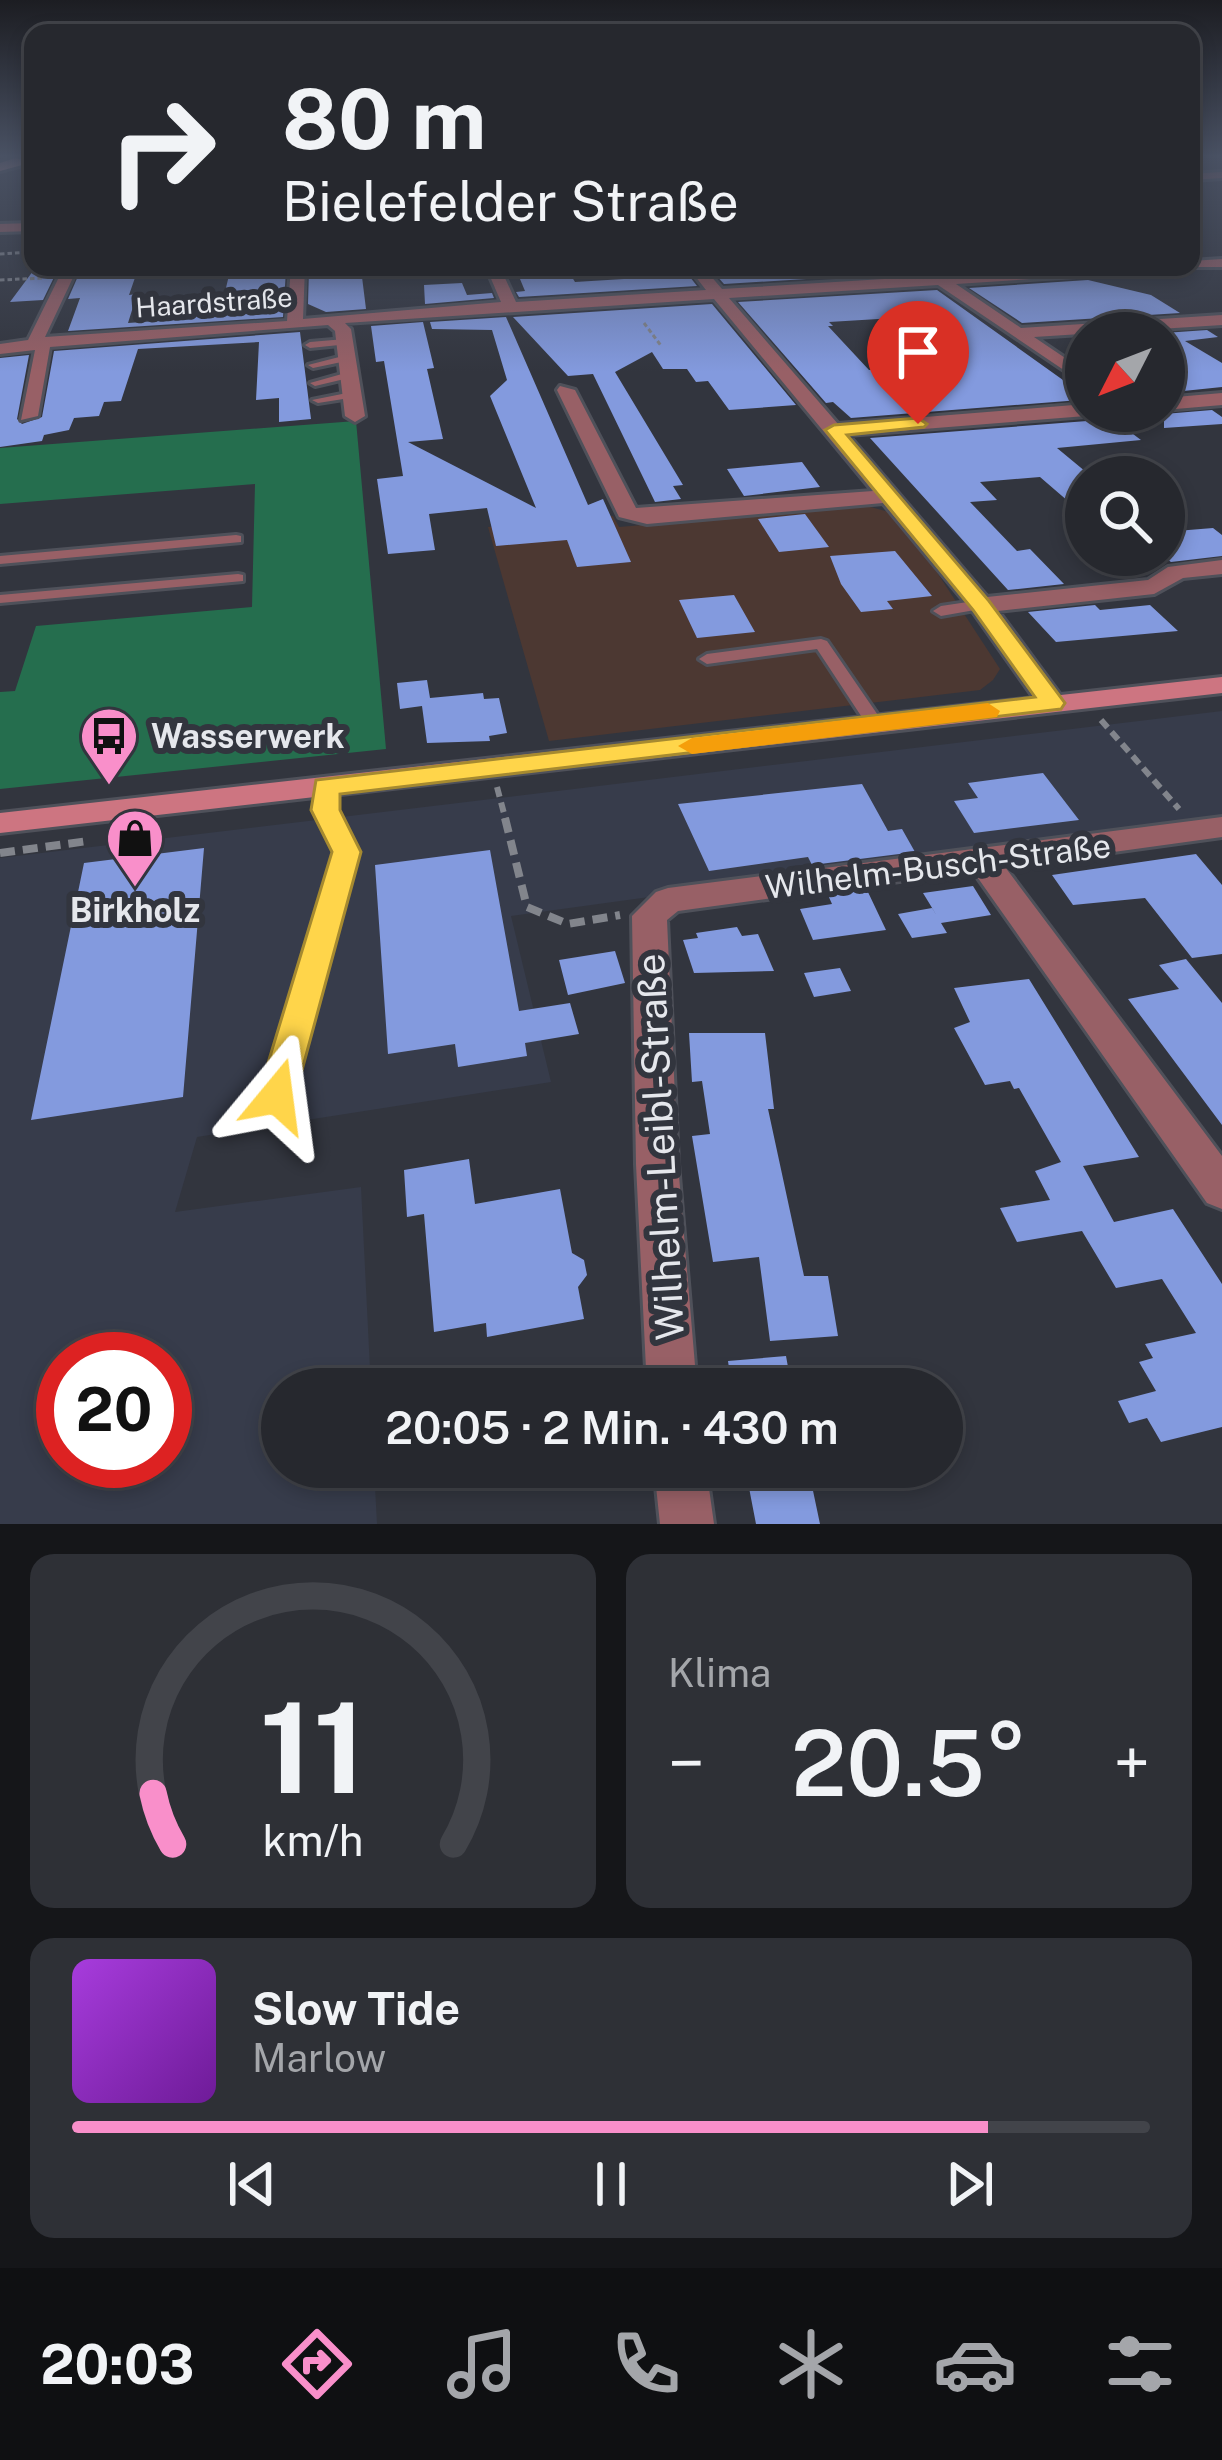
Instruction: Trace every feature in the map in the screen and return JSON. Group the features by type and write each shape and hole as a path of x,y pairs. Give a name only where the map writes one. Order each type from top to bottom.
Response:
{"main road":[{"path":"0,823 1222,685"}],"street":[{"path":"28,416 44,350 36,339 65,276"},
{"path":"295,325 298,276"},
{"path":"497,276 510,306"},
{"path":"702,276 1067,701"},
{"name":"Haardstraße","path":"0,349 510,306 987,276"},
{"path":"941,280 1065,366"},
{"path":"332,320 343,329 355,416"},
{"path":"1016,333 1222,320"},
{"path":"566,391 627,512 647,517 890,496"},
{"path":"1185,402 1222,399"},
{"path":"834,430 1065,412"},
{"path":"981,605 1154,587 1177,572 1222,567"},
{"name":"Wilhelm-Busch-Straße","path":"653,911 668,900 1209,829"},
{"path":"983,862 1222,1190"},
{"name":"Wilhelm-Leibl-Straße","path":"653,911 657,1164 671,1368"},
{"path":"683,1488 687,1524"}],"lane":[{"path":"310,345 348,367"},
{"path":"313,365 348,367"},
{"path":"315,383 348,367"},
{"path":"318,400 348,367"},
{"path":"0,560 236,538"},
{"path":"0,599 238,578"},
{"path":"941,611 981,605"},
{"path":"707,658 821,644 875,724"},
{"path":"277,1096 346,852 326,810 326,787"}],"path":[{"path":"0,280 34,276"},
{"path":"644,323 662,347"},
{"path":"1067,701 1209,829"},
{"path":"496,783 527,907 568,924 653,911"}],"shaded area":[{"path":"867,506 889,512 927,557 1000,669 980,690 549,741 488,527 613,516 619,527"},
{"path":"1222,711 1222,818 511,916 551,1082 197,1137 175,1212 361,1187 370,1368 261,1368 261,1488 375,1488 377,1524 0,1524 0,858"}],"green space":[{"path":"356,421 386,749 0,789 0,692 15,691 36,626 252,607 255,484 0,504 0,448"}],"building":[{"path":"29,276 55,276 43,300 10,302"},
{"path":"78,276 136,276 129,295 137,294 128,323 187,319 188,298 225,292 229,276 286,276 283,317 68,331 80,298 68,299"},
{"path":"309,276 362,277 366,309 326,312 308,304"},
{"path":"519,276 571,276 575,282 690,277 697,286 519,297 516,292 525,291"},
{"path":"717,276 854,276 724,284"},
{"path":"1088,280 1151,295 1178,312 1065,312 1065,320 1022,323 969,288"},
{"path":"462,283 467,295 492,293 494,298 425,304 424,285"},
{"path":"937,290 1065,381 1065,401 851,418 833,402 826,403 738,302","holes":["911,317 963,360 869,370 829,322"]},
{"path":"712,304 796,405 729,410 708,381 696,382 687,369 663,369 652,352 615,372 683,485 673,486 681,499 655,502 593,374 568,376 513,317"},
{"path":"506,317 588,505 603,499 631,562 577,567 567,540 496,546 487,508 429,514 435,550 388,554 377,479 403,476 384,361 376,362 371,326 423,322 434,368 427,369 443,439 408,442 536,508 490,396 507,380 492,330 432,329 430,322"},
{"path":"1207,330 1218,337 1185,341 1185,332"},
{"path":"300,332 311,419 279,422 279,398 256,400 259,342 138,349 121,401 104,402 99,416 74,418 69,430 44,435 42,441 0,447 0,358 29,355 17,419 22,424 42,417 54,351"},
{"path":"1185,341 1222,363 1222,387 1185,391"},
{"path":"1212,410 1222,417 1222,424 1185,427 1185,412"},
{"path":"1065,423 1065,432 1130,432 1141,440 1057,448 1067,456 1065,499 1040,477 980,482 997,500 970,502 1017,551 1030,549 1064,584 1008,590 870,438"},
{"path":"802,462 820,487 744,496 727,469"},
{"path":"805,514 829,547 779,552 758,519"},
{"path":"1213,528 1222,535 1222,556 1185,560 1185,530"},
{"path":"895,551 932,596 887,601 893,609 861,612 841,584 830,556"},
{"path":"734,595 755,632 697,638 679,600"},
{"path":"1095,605 1100,610 1150,605 1178,631 1056,642 1028,612"},
{"path":"427,680 430,698 483,693 484,699 499,698 507,733 489,736 490,741 427,743 422,706 400,709 397,683"},
{"path":"1043,773 1079,820 974,833 954,801 978,798 968,783"},
{"path":"862,784 888,831 902,829 915,852 812,865 808,857 709,871 678,804"},
{"path":"204,848 183,1097 31,1120 84,863"},
{"path":"490,850 519,1011 570,1003 579,1034 525,1043 527,1056 458,1067 455,1044 388,1054 375,865"},
{"path":"1196,854 1222,885 1222,954 1192,958 1145,898 1073,905 1052,875"},
{"path":"973,886 991,915 941,923 947,933 912,938 898,914 932,908 937,916 923,893"},
{"path":"867,890 886,930 813,940 800,909 832,904 828,895"},
{"path":"737,927 742,936 758,934 774,971 694,973 683,940 698,938 696,933"},
{"path":"615,951 625,983 568,995 559,960"},
{"path":"1186,959 1222,1003 1222,1125 1128,999 1179,989 1159,965"},
{"path":"840,968 851,991 814,997 804,973"},
{"path":"1029,979 1139,1157 1083,1166 1114,1222 1173,1209 1222,1284 1222,1427 1161,1442 1147,1418 1129,1423 1118,1401 1156,1391 1139,1362 1153,1358 1145,1344 1196,1333 1162,1279 1116,1288 1082,1231 1017,1242 1000,1208 1050,1200 1035,1171 1061,1162 1019,1088 1014,1089 1010,1081 985,1085 954,1028 970,1022 954,988"},
{"path":"689,1033 765,1033 774,1109 768,1109 804,1276 828,1276 838,1336 770,1341 759,1257 713,1262 692,1136 710,1134 702,1081 692,1082"},
{"path":"469,1159 475,1204 560,1189 572,1253 584,1260 587,1275 578,1287 584,1319 487,1337 486,1323 434,1332 424,1214 407,1217 404,1170"},
{"path":"786,1356 788,1368 729,1368 728,1361"},
{"path":"749,1488 812,1488 820,1524 756,1524"}],"slow traffic":[{"path":"692,746 988,711"}],"place":[{"name":"Wasserwerk","path":"109,787"},
{"name":"Birkholz","path":"135,889"}],"route":[{"path":"277,1096 346,852 326,810 326,787 1052,703 981,605 834,430 918,424"}]}
